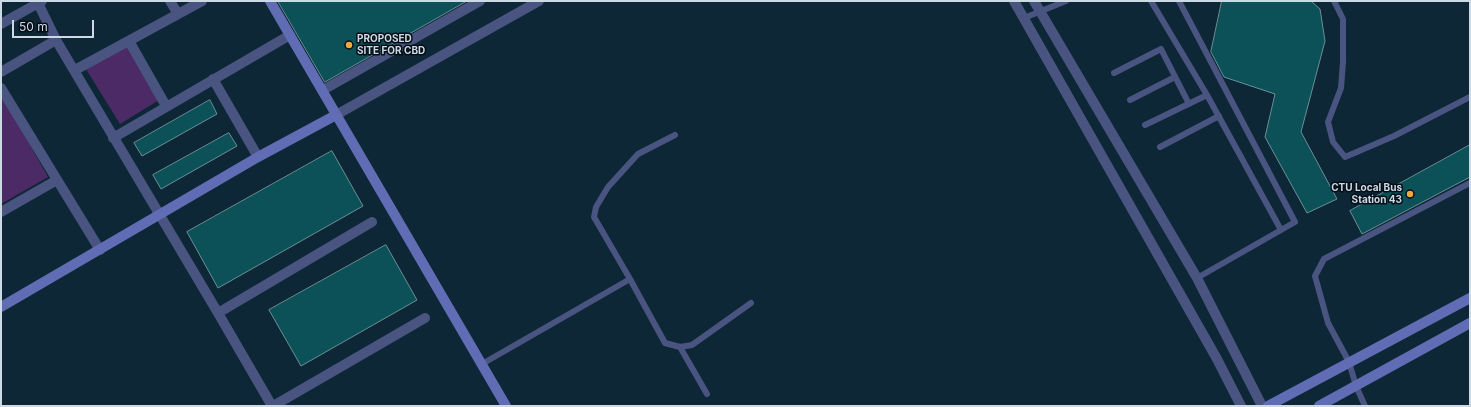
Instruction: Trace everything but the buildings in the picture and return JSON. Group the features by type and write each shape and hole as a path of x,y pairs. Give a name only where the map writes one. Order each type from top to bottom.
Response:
{"street":[{"path":"170,1 178,14"},
{"path":"75,70 202,1"},
{"path":"270,1 506,406"},
{"path":"323,90 480,1"},
{"path":"1,307 160,216 258,157 539,1"},
{"path":"1014,1 1217,359 1241,406"},
{"path":"1034,1 1197,278 1262,406"},
{"path":"1,23 39,2 56,40 273,406 425,318"},
{"path":"114,138 166,106 290,35"},
{"path":"1,72 56,40"},
{"path":"129,41 166,106"},
{"path":"213,79 258,157"},
{"path":"1,88 100,250"},
{"path":"1,212 56,180"},
{"path":"218,313 372,222"},
{"path":"1268,406 1470,298"},
{"path":"1319,406 1470,323"}],"lane":[{"path":"1024,18 1066,1"},
{"path":"1151,1 1219,116 1281,230"},
{"path":"1179,1 1295,222 1197,278"},
{"path":"1334,1 1343,19 1343,62 1341,88 1328,122 1333,142 1345,157 1394,136 1470,97"},
{"path":"1114,73 1161,49 1189,104"},
{"path":"1130,100 1175,77"},
{"path":"1145,125 1207,95"},
{"path":"1160,147 1219,116"},
{"path":"675,135 638,154 608,187 596,206 594,217 630,278 665,343 680,347 692,345 751,303"},
{"path":"1365,406 1356,386 1350,362 1328,323 1315,276 1324,259 1470,183"},
{"path":"482,364 630,278"},
{"path":"680,347 707,394"}],"shaded area":[{"path":"126,45 159,100 120,124 86,69"},
{"path":"1,94 48,177 1,204"}],"place":[{"name":"PROPOSED SITE FOR CBD","path":"349,45"},
{"name":"CTU Local Bus Station 43","path":"1410,194"}]}
